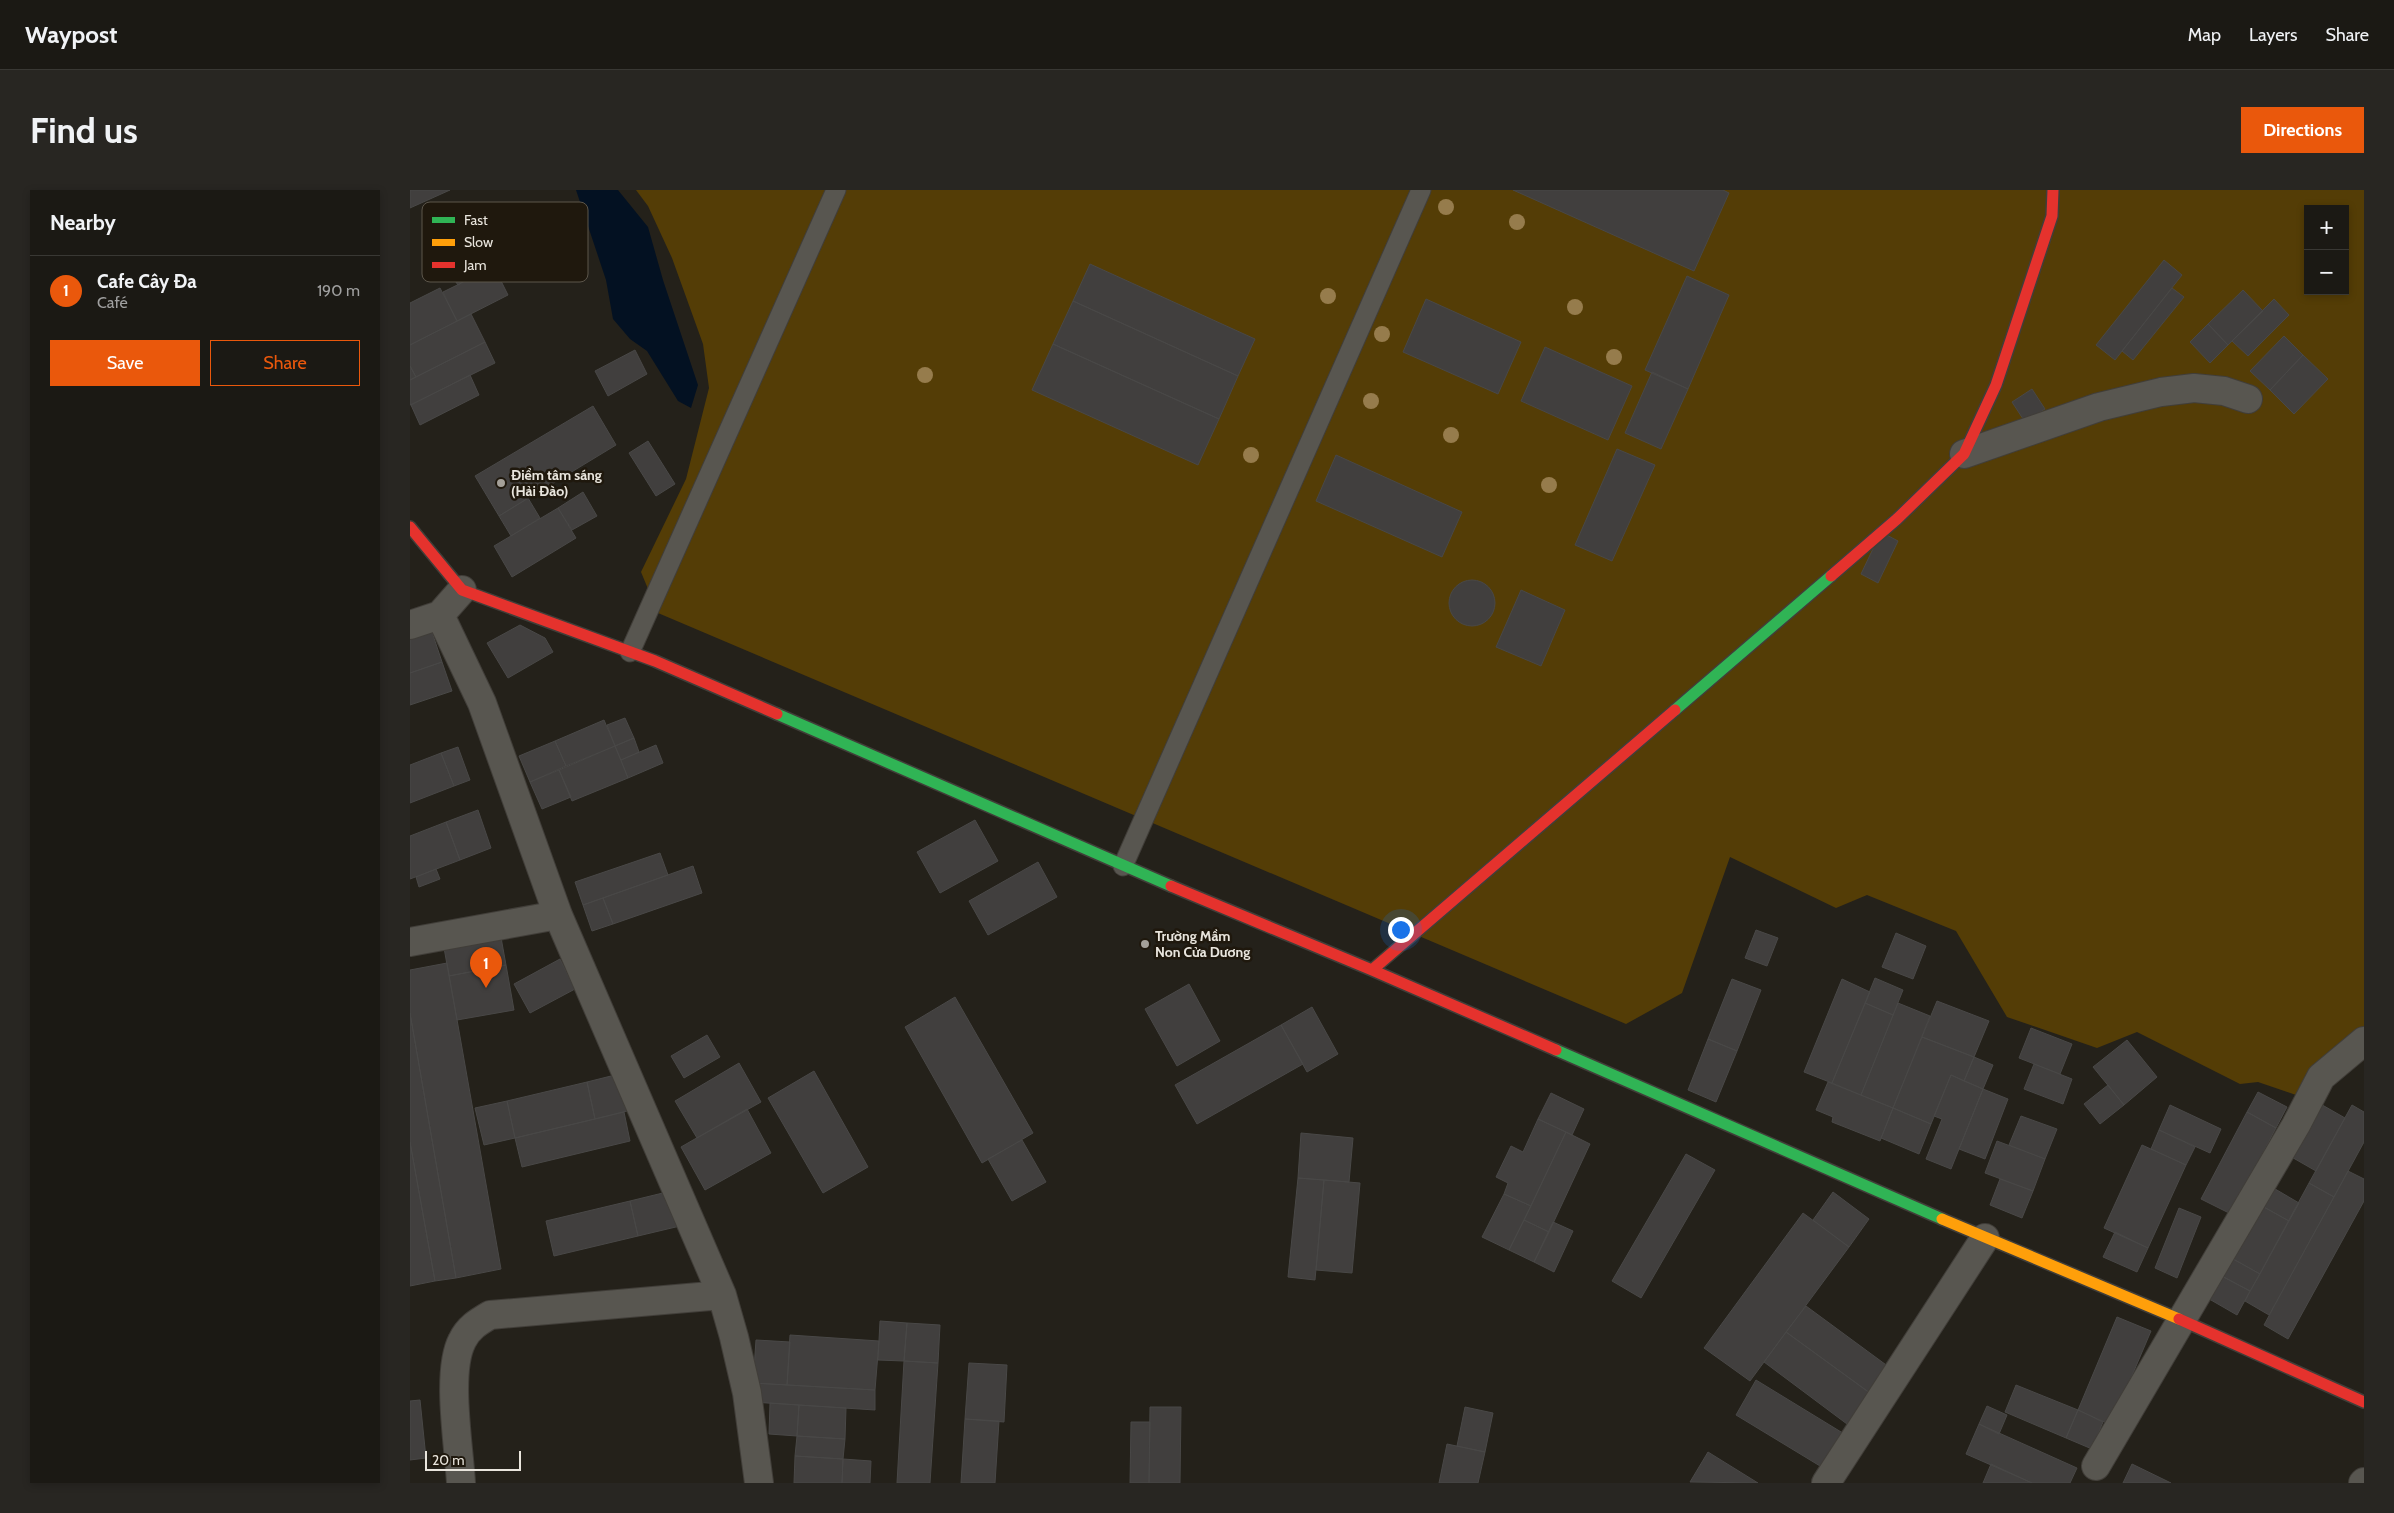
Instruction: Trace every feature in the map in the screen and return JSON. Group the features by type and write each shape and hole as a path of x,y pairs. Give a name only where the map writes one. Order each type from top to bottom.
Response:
{"street":[{"path":"1372,970 1947,474 1964,454 1999,375 2052,216 2053,190"},
{"path":"1964,454 2099,407 2161,392 2194,388 2224,391 2248,399"},
{"path":"410,527 462,590 630,652 1123,866 1372,970 1985,1238 2181,1320 2364,1402"},
{"path":"410,625 440,614 462,590"},
{"path":"440,614 482,703 558,915 722,1295 747,1393 759,1483"},
{"path":"410,942 558,915"},
{"path":"2096,1466 2296,1125 2321,1077 2364,1041"},
{"path":"1826,1483 1985,1238"},
{"path":"461,1483 454,1375 461,1342 474,1324 490,1315 722,1295"}],"lane":[{"path":"630,652 836,190"},
{"path":"1123,866 1421,190"}],"shaded area":[{"path":"636,190 2364,190 2364,1031 2307,1089 2296,1095 2258,1082 2240,1084 2137,1032 2097,1048 2007,1017 1956,931 1867,895 1836,908 1730,857 1682,993 1626,1024 658,613 641,572 686,479 709,388 703,344 672,258 648,206"}],"water":[{"path":"576,190 618,190 648,227 663,280 698,385 691,408 678,401 647,351 630,339 613,319 606,280 588,226 588,202 580,202"}],"building":[{"path":"410,190 450,190 422,202 410,208"},
{"path":"1513,190 1723,190 1729,193 1694,271"},
{"path":"2164,260 2182,275 2115,360 2096,345"},
{"path":"1090,264 1255,339 1238,376 1073,301"},
{"path":"1687,276 1729,295 1688,389 1645,370"},
{"path":"463,282 502,282 508,295 457,321 443,292"},
{"path":"440,288 457,321 410,345 410,303"},
{"path":"2172,288 2184,297 2133,360 2122,351"},
{"path":"2243,290 2263,311 2228,345 2208,324"},
{"path":"1426,299 1521,342 1498,394 1403,352"},
{"path":"2274,299 2289,315 2248,356 2232,341"},
{"path":"1073,301 1238,376 1219,419 1053,344"},
{"path":"471,314 485,342 416,377 410,366 410,345"},
{"path":"2208,324 2228,345 2210,363 2190,342"},
{"path":"2284,336 2303,355 2270,390 2250,371"},
{"path":"485,342 495,363 410,405 410,380"},
{"path":"1053,344 1219,419 1198,465 1032,390"},
{"path":"1545,347 1632,386 1608,440 1521,401"},
{"path":"635,350 647,374 608,396 595,371"},
{"path":"2303,355 2328,379 2294,414 2270,390"},
{"path":"410,366 416,377 410,380"},
{"path":"1652,372 1688,389 1661,449 1625,433"},
{"path":"470,375 479,395 420,425 411,405"},
{"path":"2032,389 2045,409 2025,422 2012,402"},
{"path":"593,406 616,445 499,516 475,476"},
{"path":"648,441 675,484 656,496 629,453"},
{"path":"1617,449 1655,465 1612,561 1575,545"},
{"path":"1336,455 1462,512 1442,557 1316,501"},
{"path":"583,492 597,516 572,530 558,508"},
{"path":"528,498 540,518 511,536 499,516"},
{"path":"558,508 576,538 512,577 494,546"},
{"path":"1881,532 1898,541 1878,583 1861,574"},
{"path":"1472,580 1485,584 1491,590 1495,603 1491,616 1485,622 1472,626 1459,622 1453,616 1449,603 1453,590 1459,584"},
{"path":"1521,590 1565,610 1541,666 1496,647"},
{"path":"520,625 545,638 553,652 508,678 487,643"},
{"path":"431,629 442,662 410,673 410,636"},
{"path":"442,662 452,691 410,705 410,673"},
{"path":"625,718 634,738 615,746 607,725"},
{"path":"604,720 615,746 566,766 555,741"},
{"path":"634,738 639,752 621,760 615,746"},
{"path":"555,741 566,766 530,782 519,756"},
{"path":"656,745 663,763 628,778 621,760"},
{"path":"615,746 628,778 572,801 559,770"},
{"path":"458,747 470,780 454,786 441,753"},
{"path":"441,753 454,786 410,803 410,765"},
{"path":"559,770 571,797 542,809 530,782"},
{"path":"478,810 491,848 460,860 446,822"},
{"path":"975,820 998,861 940,893 917,852"},
{"path":"446,822 460,860 410,879 410,836"},
{"path":"660,853 668,875 583,905 575,882"},
{"path":"1038,862 1057,897 988,935 969,901"},
{"path":"693,866 702,893 613,924 603,898"},
{"path":"436,869 440,879 419,887 416,877"},
{"path":"603,898 613,924 592,931 583,905"},
{"path":"1756,930 1778,938 1767,966 1745,958"},
{"path":"500,932 506,965 449,976 443,942"},
{"path":"1896,933 1926,946 1913,979 1882,967"},
{"path":"560,959 575,989 530,1013 514,984"},
{"path":"447,963 501,1269 456,1278 410,1013 410,970"},
{"path":"506,965 514,1010 457,1020 449,976"},
{"path":"1875,978 1903,990 1893,1015 1865,1003"},
{"path":"1732,979 1761,990 1737,1051 1708,1039"},
{"path":"1842,979 1870,992 1832,1083 1804,1072"},
{"path":"1189,984 1220,1041 1177,1066 1145,1009"},
{"path":"955,997 1033,1133 982,1163 905,1027"},
{"path":"1937,1001 1989,1021 1974,1057 1922,1037"},
{"path":"1865,1003 1893,1015 1861,1095 1832,1083"},
{"path":"1898,1003 1930,1016 1893,1108 1861,1095"},
{"path":"1312,1007 1338,1054 1307,1072 1281,1025"},
{"path":"410,1013 456,1278 435,1281 410,1142"},
{"path":"1281,1025 1303,1064 1197,1124 1175,1085"},
{"path":"2031,1028 2072,1044 2060,1074 2019,1058"},
{"path":"707,1035 720,1057 684,1078 671,1056"},
{"path":"1922,1037 1974,1057 1964,1081 1951,1075 1931,1124 1893,1108"},
{"path":"1708,1039 1737,1051 1716,1102 1688,1090"},
{"path":"2127,1040 2157,1077 2124,1105 2093,1067"},
{"path":"1974,1057 1993,1065 1983,1089 1964,1081"},
{"path":"739,1063 761,1102 697,1138 675,1101"},
{"path":"2034,1064 2072,1079 2063,1104 2024,1089"},
{"path":"814,1071 868,1167 823,1193 768,1098"},
{"path":"623,1073 631,1110 595,1119 587,1082"},
{"path":"1951,1075 1983,1089 1951,1169 1926,1159 1942,1119 1934,1116"},
{"path":"587,1082 595,1119 515,1138 507,1101"},
{"path":"1828,1082 1893,1108 1880,1141 1832,1122 1833,1117 1816,1110"},
{"path":"2108,1085 2124,1105 2100,1124 2084,1104"},
{"path":"1983,1089 2008,1099 1985,1159 1959,1149"},
{"path":"2258,1092 2287,1107 2276,1128 2247,1112"},
{"path":"1551,1093 1584,1109 1572,1135 1538,1119"},
{"path":"507,1101 515,1138 484,1145 475,1108"},
{"path":"2317,1102 2345,1118 2316,1171 2288,1155"},
{"path":"2170,1105 2221,1129 2210,1153 2159,1130"},
{"path":"2352,1105 2364,1112 2364,1142 2334,1197 2309,1183"},
{"path":"1893,1108 1931,1124 1919,1154 1881,1138"},
{"path":"747,1109 771,1153 705,1190 681,1147"},
{"path":"624,1112 630,1141 522,1167 515,1138"},
{"path":"2247,1112 2276,1128 2231,1214 2201,1199"},
{"path":"2021,1116 2057,1129 2045,1159 2009,1145"},
{"path":"1538,1119 1566,1132 1531,1206 1504,1194 1508,1183 1496,1177 1511,1146 1523,1152"},
{"path":"2159,1130 2195,1147 2186,1165 2151,1149"},
{"path":"1566,1132 1590,1144 1549,1232 1524,1220"},
{"path":"1301,1133 1353,1138 1349,1182 1298,1178"},
{"path":"1022,1140 1046,1182 1012,1201 988,1159"},
{"path":"1997,1141 2045,1159 2033,1191 1985,1173"},
{"path":"410,1142 435,1281 410,1286"},
{"path":"2142,1145 2186,1165 2148,1248 2104,1228"},
{"path":"1686,1154 1715,1170 1641,1298 1612,1281"},
{"path":"2348,1171 2364,1179 2364,1201 2288,1339 2264,1325"},
{"path":"1298,1178 1324,1180 1315,1280 1288,1277"},
{"path":"2000,1179 2033,1191 2022,1218 1990,1205"},
{"path":"1324,1180 1360,1183 1352,1273 1316,1270"},
{"path":"2309,1183 2334,1197 2269,1315 2245,1301"},
{"path":"2270,1186 2299,1203 2289,1221 2260,1205"},
{"path":"671,1191 680,1226 638,1236 630,1201"},
{"path":"1833,1192 1869,1219 1849,1247 1813,1220"},
{"path":"1504,1194 1531,1206 1509,1250 1482,1237"},
{"path":"630,1201 638,1236 554,1256 546,1221"},
{"path":"2255,1202 2289,1221 2260,1274 2226,1255"},
{"path":"2179,1208 2201,1217 2177,1278 2155,1268"},
{"path":"1803,1213 1849,1247 1750,1381 1704,1348"},
{"path":"1524,1220 1549,1232 1534,1262 1509,1250"},
{"path":"1553,1222 1573,1231 1554,1272 1534,1262"},
{"path":"2115,1232 2148,1248 2137,1272 2103,1257"},
{"path":"2226,1255 2260,1274 2250,1291 2216,1273"},
{"path":"2216,1273 2250,1291 2237,1315 2204,1296"},
{"path":"1806,1306 1893,1370 1874,1396 1786,1332"},
{"path":"2117,1317 2151,1331 2111,1425 2078,1410"},
{"path":"880,1321 907,1323 904,1361 878,1360"},
{"path":"907,1323 940,1325 938,1363 904,1361"},
{"path":"1786,1332 1874,1396 1851,1427 1764,1362"},
{"path":"790,1335 879,1341 875,1390 787,1385"},
{"path":"756,1340 790,1342 787,1385 753,1383"},
{"path":"904,1361 938,1363 930,1483 897,1483"},
{"path":"969,1363 1007,1365 1004,1422 965,1419"},
{"path":"1756,1380 1846,1435 1825,1469 1736,1415"},
{"path":"753,1383 875,1390 875,1410 752,1402"},
{"path":"2016,1385 2078,1410 2066,1438 2005,1412"},
{"path":"420,1400 426,1458 410,1460 410,1401"},
{"path":"770,1403 799,1405 797,1436 769,1434"},
{"path":"799,1405 846,1408 845,1439 797,1436"},
{"path":"1987,1406 2007,1415 1999,1434 1979,1424"},
{"path":"1150,1407 1181,1407 1180,1483 1149,1483"},
{"path":"1465,1407 1493,1413 1485,1452 1457,1446"},
{"path":"2078,1410 2103,1422 2092,1449 2066,1438"},
{"path":"965,1419 999,1421 995,1483 961,1483"},
{"path":"1131,1422 1150,1422 1149,1483 1130,1483"},
{"path":"1979,1424 2077,1468 2070,1483 2032,1483 1966,1454"},
{"path":"797,1436 845,1439 843,1459 795,1456"},
{"path":"1447,1444 1485,1452 1478,1483 1439,1483"},
{"path":"1708,1452 1758,1483 1690,1482"},
{"path":"795,1456 843,1459 842,1483 794,1483"},
{"path":"843,1459 871,1461 870,1483 842,1483"},
{"path":"1991,1464 2032,1483 1983,1483"},
{"path":"2132,1464 2171,1483 2123,1483"}],"traffic: fast":[{"path":"1675,710 1831,576"},
{"path":"777,714 1171,886"},
{"path":"1556,1050 1942,1219"}],"traffic: slow":[{"path":"1942,1219 2179,1319"}],"traffic: jam":[{"path":"1831,576 1897,519 1964,454 1996,385 2052,216 2053,190"},
{"path":"410,527 462,590 655,661 777,714"},
{"path":"1372,970 1675,710"},
{"path":"1171,886 1556,1050"},
{"path":"2179,1319 2364,1402"}],"place":[{"name":"Điểm tâm sáng (Hải Đào)","path":"501,483"},
{"name":"Trường Mầm Non Cửa Dương","path":"1145,944"},
{"name":"Cafe Cây Đa","path":"486,988"}]}
